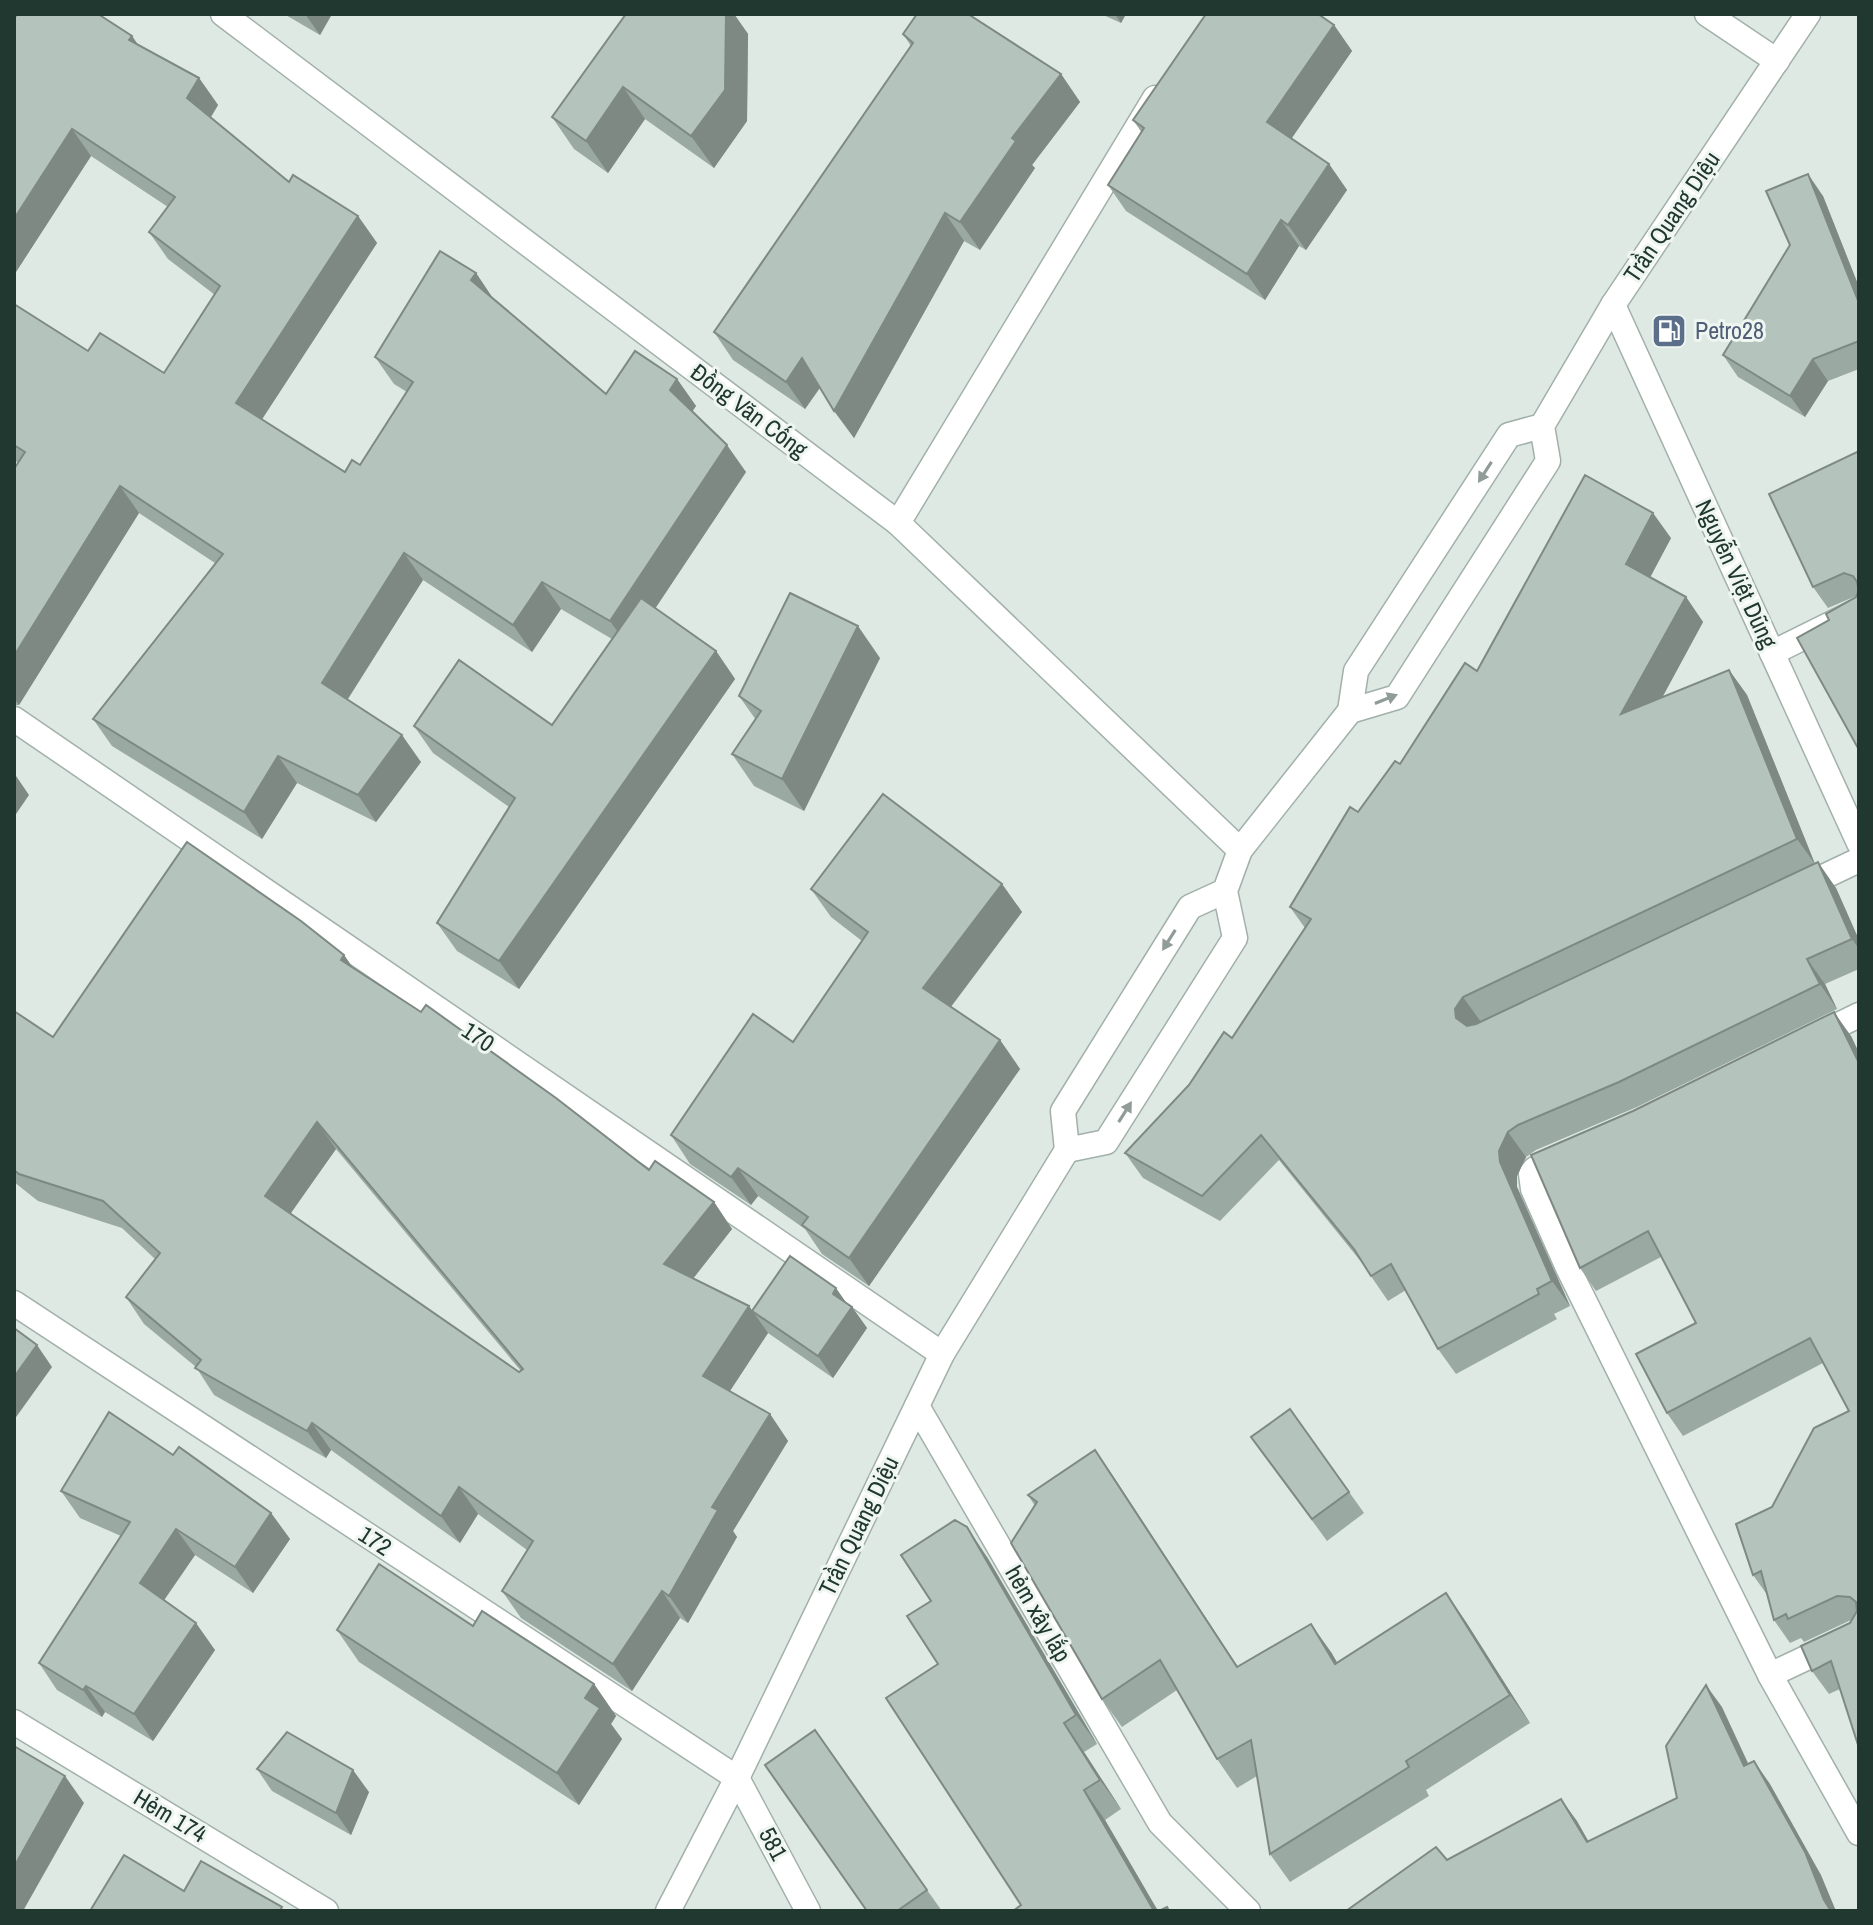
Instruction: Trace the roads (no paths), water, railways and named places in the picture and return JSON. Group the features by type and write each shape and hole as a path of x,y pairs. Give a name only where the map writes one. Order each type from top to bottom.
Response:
{"street":[{"name":"Đồng Văn Cống","path":"223,14 898,523 1240,850"},
{"path":"1707,14 1777,61"},
{"name":"Trần Quang Diệu","path":"1542,426 1613,305 1808,14"},
{"path":"898,523 1165,81"},
{"name":"Nguyễn Việt Dũng","path":"1613,305 1859,843"},
{"path":"1225,891 1190,907 1063,1111 1067,1150 1106,1142 1235,938 1225,891 1240,850 1350,711 1356,671 1509,435 1542,426 1548,461 1397,697 1350,711"},
{"path":"1772,653 1859,610"},
{"name":"170","path":"14,719 942,1354"},
{"path":"1773,900 1859,860"},
{"path":"1791,1048 1859,1015"},
{"path":"1585,1146 1535,1169 1531,1174 1533,1189 1568,1268 1770,1675 1859,1833"},
{"name":"Trần Quang Diệu","path":"668,1911 737,1778 942,1354 1067,1150"},
{"name":"172","path":"14,1303 737,1778"},
{"name":"hẻm xây lắp","path":"917,1406 1160,1823 1248,1911"},
{"path":"1770,1675 1859,1633"},
{"name":"Hẻm 174","path":"14,1722 326,1911"},
{"name":"581","path":"737,1778 808,1911"}],"place":[{"name":"Petro28","path":"1669,331"}]}
